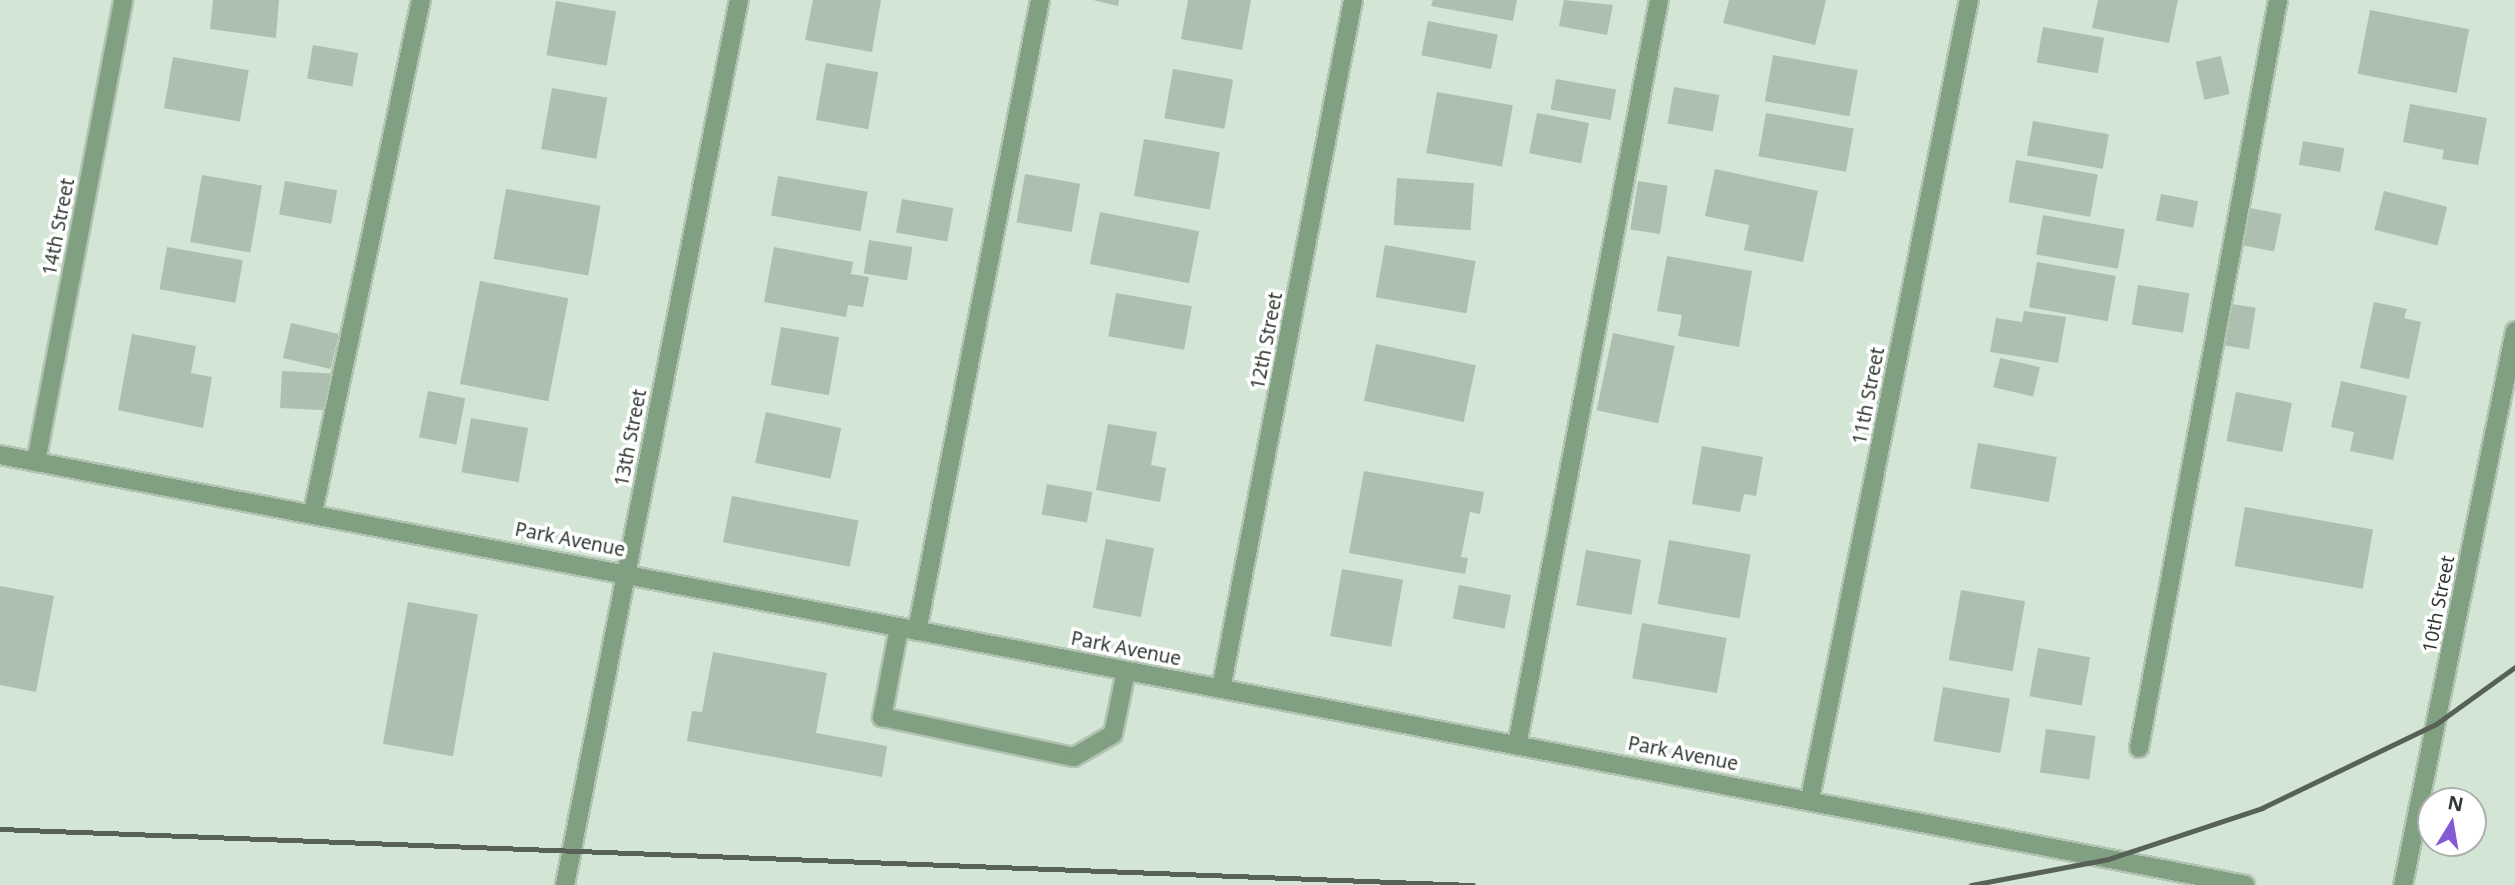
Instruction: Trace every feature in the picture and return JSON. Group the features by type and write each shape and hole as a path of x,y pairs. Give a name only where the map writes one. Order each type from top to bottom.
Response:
{"street":[{"name":"14th Street","path":"36,462 123,0"},
{"path":"313,512 421,0"},
{"name":"13th Street","path":"565,885 739,0"},
{"path":"1040,0 908,629 882,717 1074,757 1113,734 1126,671"},
{"name":"12th Street","path":"1221,689 1353,0"},
{"path":"1517,745 1658,0"},
{"name":"11th Street","path":"1810,799 1969,0"},
{"path":"2138,748 2278,0"},
{"name":"10th Street","path":"2403,885 2515,331"},
{"name":"Park Avenue","path":"0,455 313,512 2245,885"}],"building":[{"path":"213,0 279,0 276,38 210,29"},
{"path":"813,0 881,0 872,52 805,40"},
{"path":"1093,0 1119,0 1118,6"},
{"path":"1188,0 1251,0 1242,50 1181,39"},
{"path":"1433,0 1517,0 1513,21 1431,6"},
{"path":"1564,0 1613,5 1607,35 1559,26"},
{"path":"1729,0 1826,0 1815,45 1723,23"},
{"path":"2098,0 2178,0 2169,43 2092,28"},
{"path":"556,1 616,12 607,66 546,55"},
{"path":"2370,10 2469,29 2457,93 2358,74"},
{"path":"1428,21 1498,35 1491,69 1421,55"},
{"path":"2043,27 2104,38 2098,73 2037,62"},
{"path":"313,45 358,53 352,86 307,78"},
{"path":"1773,55 1858,70 1850,116 1765,101"},
{"path":"2221,56 2230,94 2204,100 2196,62"},
{"path":"173,57 249,70 240,122 164,108"},
{"path":"826,63 878,72 868,129 816,120"},
{"path":"1173,69 1233,80 1224,129 1164,118"},
{"path":"1556,79 1616,90 1611,120 1551,110"},
{"path":"1674,87 1719,95 1713,131 1668,123"},
{"path":"552,88 607,98 596,159 541,149"},
{"path":"1437,92 1513,105 1502,166 1426,153"},
{"path":"2410,104 2487,118 2478,165 2442,159 2444,150 2403,142"},
{"path":"1537,113 1589,123 1581,163 1529,153"},
{"path":"1766,113 1854,128 1846,172 1758,156"},
{"path":"2033,121 2109,134 2103,169 2027,155"},
{"path":"1144,139 1220,152 1210,209 1134,196"},
{"path":"2303,141 2344,148 2340,172 2299,165"},
{"path":"2016,160 2098,174 2090,217 2009,202"},
{"path":"1715,169 1818,191 1803,262 1744,250 1749,225 1705,216"},
{"path":"1025,174 1080,184 1072,232 1016,222"},
{"path":"202,175 262,186 250,253 190,242"},
{"path":"778,176 868,192 861,231 771,215"},
{"path":"1397,178 1474,183 1471,230 1394,225"},
{"path":"285,181 337,190 331,224 279,214"},
{"path":"1638,181 1668,186 1660,234 1630,229"},
{"path":"506,189 601,206 588,276 494,259"},
{"path":"2384,191 2447,207 2437,246 2374,230"},
{"path":"2161,194 2198,201 2193,228 2156,221"},
{"path":"902,199 953,208 947,242 896,232"},
{"path":"2250,208 2281,214 2274,251 2243,245"},
{"path":"1100,212 1199,231 1189,283 1090,264"},
{"path":"2043,215 2125,229 2118,269 2036,254"},
{"path":"869,240 912,247 907,280 864,274"},
{"path":"1385,245 1476,261 1466,313 1376,297"},
{"path":"167,247 243,260 235,303 160,289"},
{"path":"774,247 853,262 851,274 869,277 863,307 848,305 846,317 764,302"},
{"path":"1667,256 1752,271 1739,347 1678,336 1682,315 1657,311"},
{"path":"2037,262 2116,276 2108,321 2029,307"},
{"path":"480,281 568,298 548,401 460,384"},
{"path":"2138,285 2189,293 2183,333 2132,325"},
{"path":"1116,293 1192,306 1184,350 1108,336"},
{"path":"2374,302 2407,309 2404,318 2421,322 2409,379 2360,368"},
{"path":"2232,304 2256,308 2249,349 2225,345"},
{"path":"2024,311 2066,317 2058,363 1990,352 1996,318 2022,322"},
{"path":"291,323 339,334 331,369 283,358"},
{"path":"781,327 839,337 829,395 771,385"},
{"path":"1613,333 1675,346 1658,423 1597,410"},
{"path":"132,334 196,346 191,373 212,377 203,428 118,410"},
{"path":"1376,344 1476,365 1464,422 1364,401"},
{"path":"2000,358 2040,367 2033,396 1993,387"},
{"path":"282,371 332,374 330,411 280,408"},
{"path":"2341,381 2407,396 2393,460 2350,451 2354,432 2331,427"},
{"path":"428,391 465,398 456,444 419,437"},
{"path":"2236,392 2292,403 2282,452 2226,441"},
{"path":"766,412 841,428 831,479 755,463"},
{"path":"471,418 528,428 519,482 461,472"},
{"path":"1108,424 1157,432 1151,465 1166,468 1160,502 1096,490"},
{"path":"1978,443 2057,457 2049,502 1970,488"},
{"path":"1702,446 1763,457 1756,496 1744,494 1740,512 1692,504"},
{"path":"1364,471 1484,492 1480,514 1470,512 1461,557 1468,558 1465,574 1349,553"},
{"path":"1047,484 1092,492 1087,523 1042,515"},
{"path":"732,496 859,521 850,567 723,542"},
{"path":"2245,507 2373,530 2363,589 2235,566"},
{"path":"1106,539 1154,548 1141,617 1093,608"},
{"path":"1669,540 1751,554 1739,618 1658,604"},
{"path":"1586,550 1641,560 1631,615 1576,605"},
{"path":"1342,569 1403,580 1391,647 1330,636"},
{"path":"1459,585 1511,595 1505,628 1453,618"},
{"path":"0,586 54,596 36,692 0,685"},
{"path":"1961,590 2025,601 2013,671 1949,660"},
{"path":"408,602 478,614 453,756 383,744"},
{"path":"1642,623 1727,638 1717,693 1632,678"},
{"path":"2038,648 2090,657 2082,705 2029,696"},
{"path":"713,652 827,673 816,733 887,746 882,777 687,741 692,711 702,712"},
{"path":"1943,687 2010,699 2000,753 1933,741"},
{"path":"2046,729 2096,736 2089,780 2040,773"}],"railway":[{"path":"1971,885 2108,859 2262,808 2436,724 2515,667"},
{"path":"0,829 1473,885"}]}
